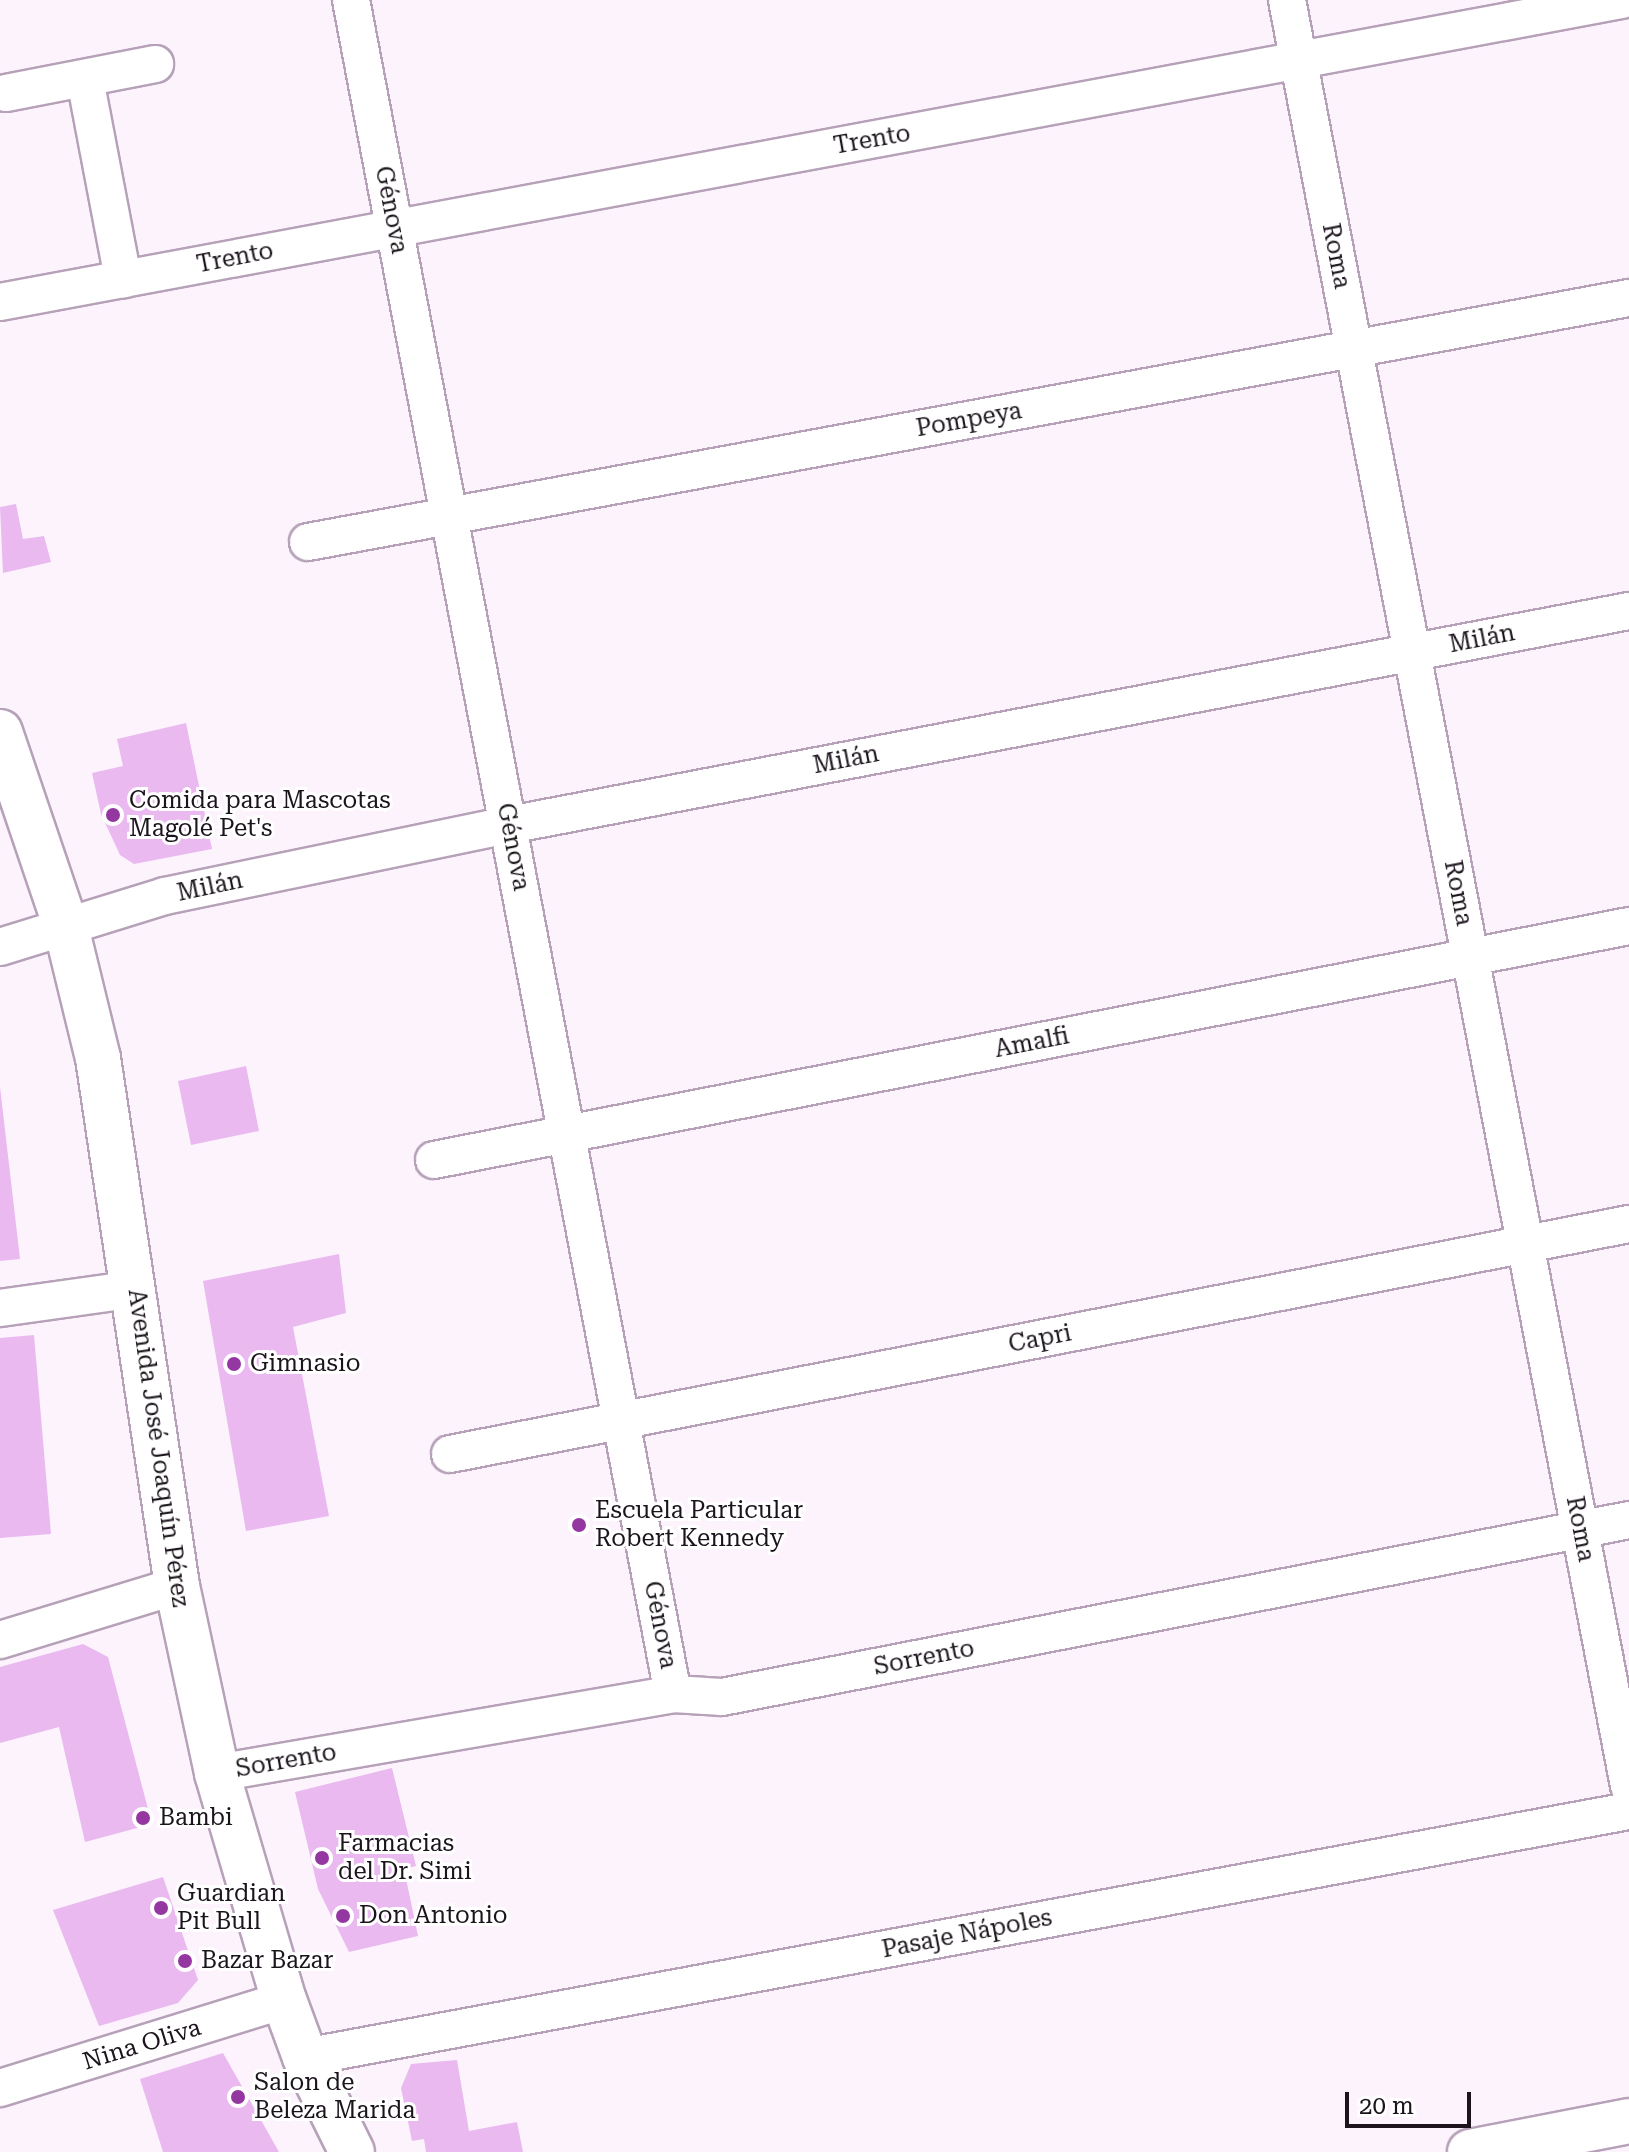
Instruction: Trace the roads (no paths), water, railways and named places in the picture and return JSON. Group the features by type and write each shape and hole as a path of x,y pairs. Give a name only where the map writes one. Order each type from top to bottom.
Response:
{"main road":[{"name":"Avenida José Joaquín Pérez","path":"0,732 66,927 98,1058 135,1289 177,1586 217,1773 284,2000 305,2057 352,2152"},
{"path":"1470,2152 1629,2121"}],"street":[{"name":"Génova","path":"351,0 673,1694"},
{"name":"Roma","path":"1287,0 1629,1786"},
{"name":"Trento","path":"0,302 1621,0"},
{"path":"6,93 155,64"},
{"path":"85,79 123,279"},
{"name":"Pompeya","path":"308,542 1629,298"},
{"name":"Milán","path":"0,947 165,896 509,825 1629,611"},
{"name":"Amalfi","path":"434,1160 1629,926"},
{"name":"Capri","path":"450,1454 1629,1224"},
{"path":"0,1308 135,1289"},
{"name":"Sorrento","path":"217,1773 673,1694 722,1697 1629,1520"},
{"path":"0,1640 177,1586"},
{"name":"Pasaje Nápoles","path":"305,2057 1629,1811"},
{"name":"Nina Oliva","path":"0,2088 284,2000"}],"place":[{"name":"Comida para Mascotas Magolé Pet's","path":"113,815"},
{"name":"Gimnasio","path":"234,1364"},
{"name":"Escuela Particular Robert Kennedy","path":"579,1525"},
{"name":"Bambi","path":"143,1818"},
{"name":"Farmacias del Dr. Simi","path":"322,1858"},
{"name":"Guardian Pit Bull","path":"161,1908"},
{"name":"Don Antonio","path":"343,1916"},
{"name":"Bazar Bazar","path":"185,1961"},
{"name":"Salon de Beleza Marida","path":"238,2097"}]}
